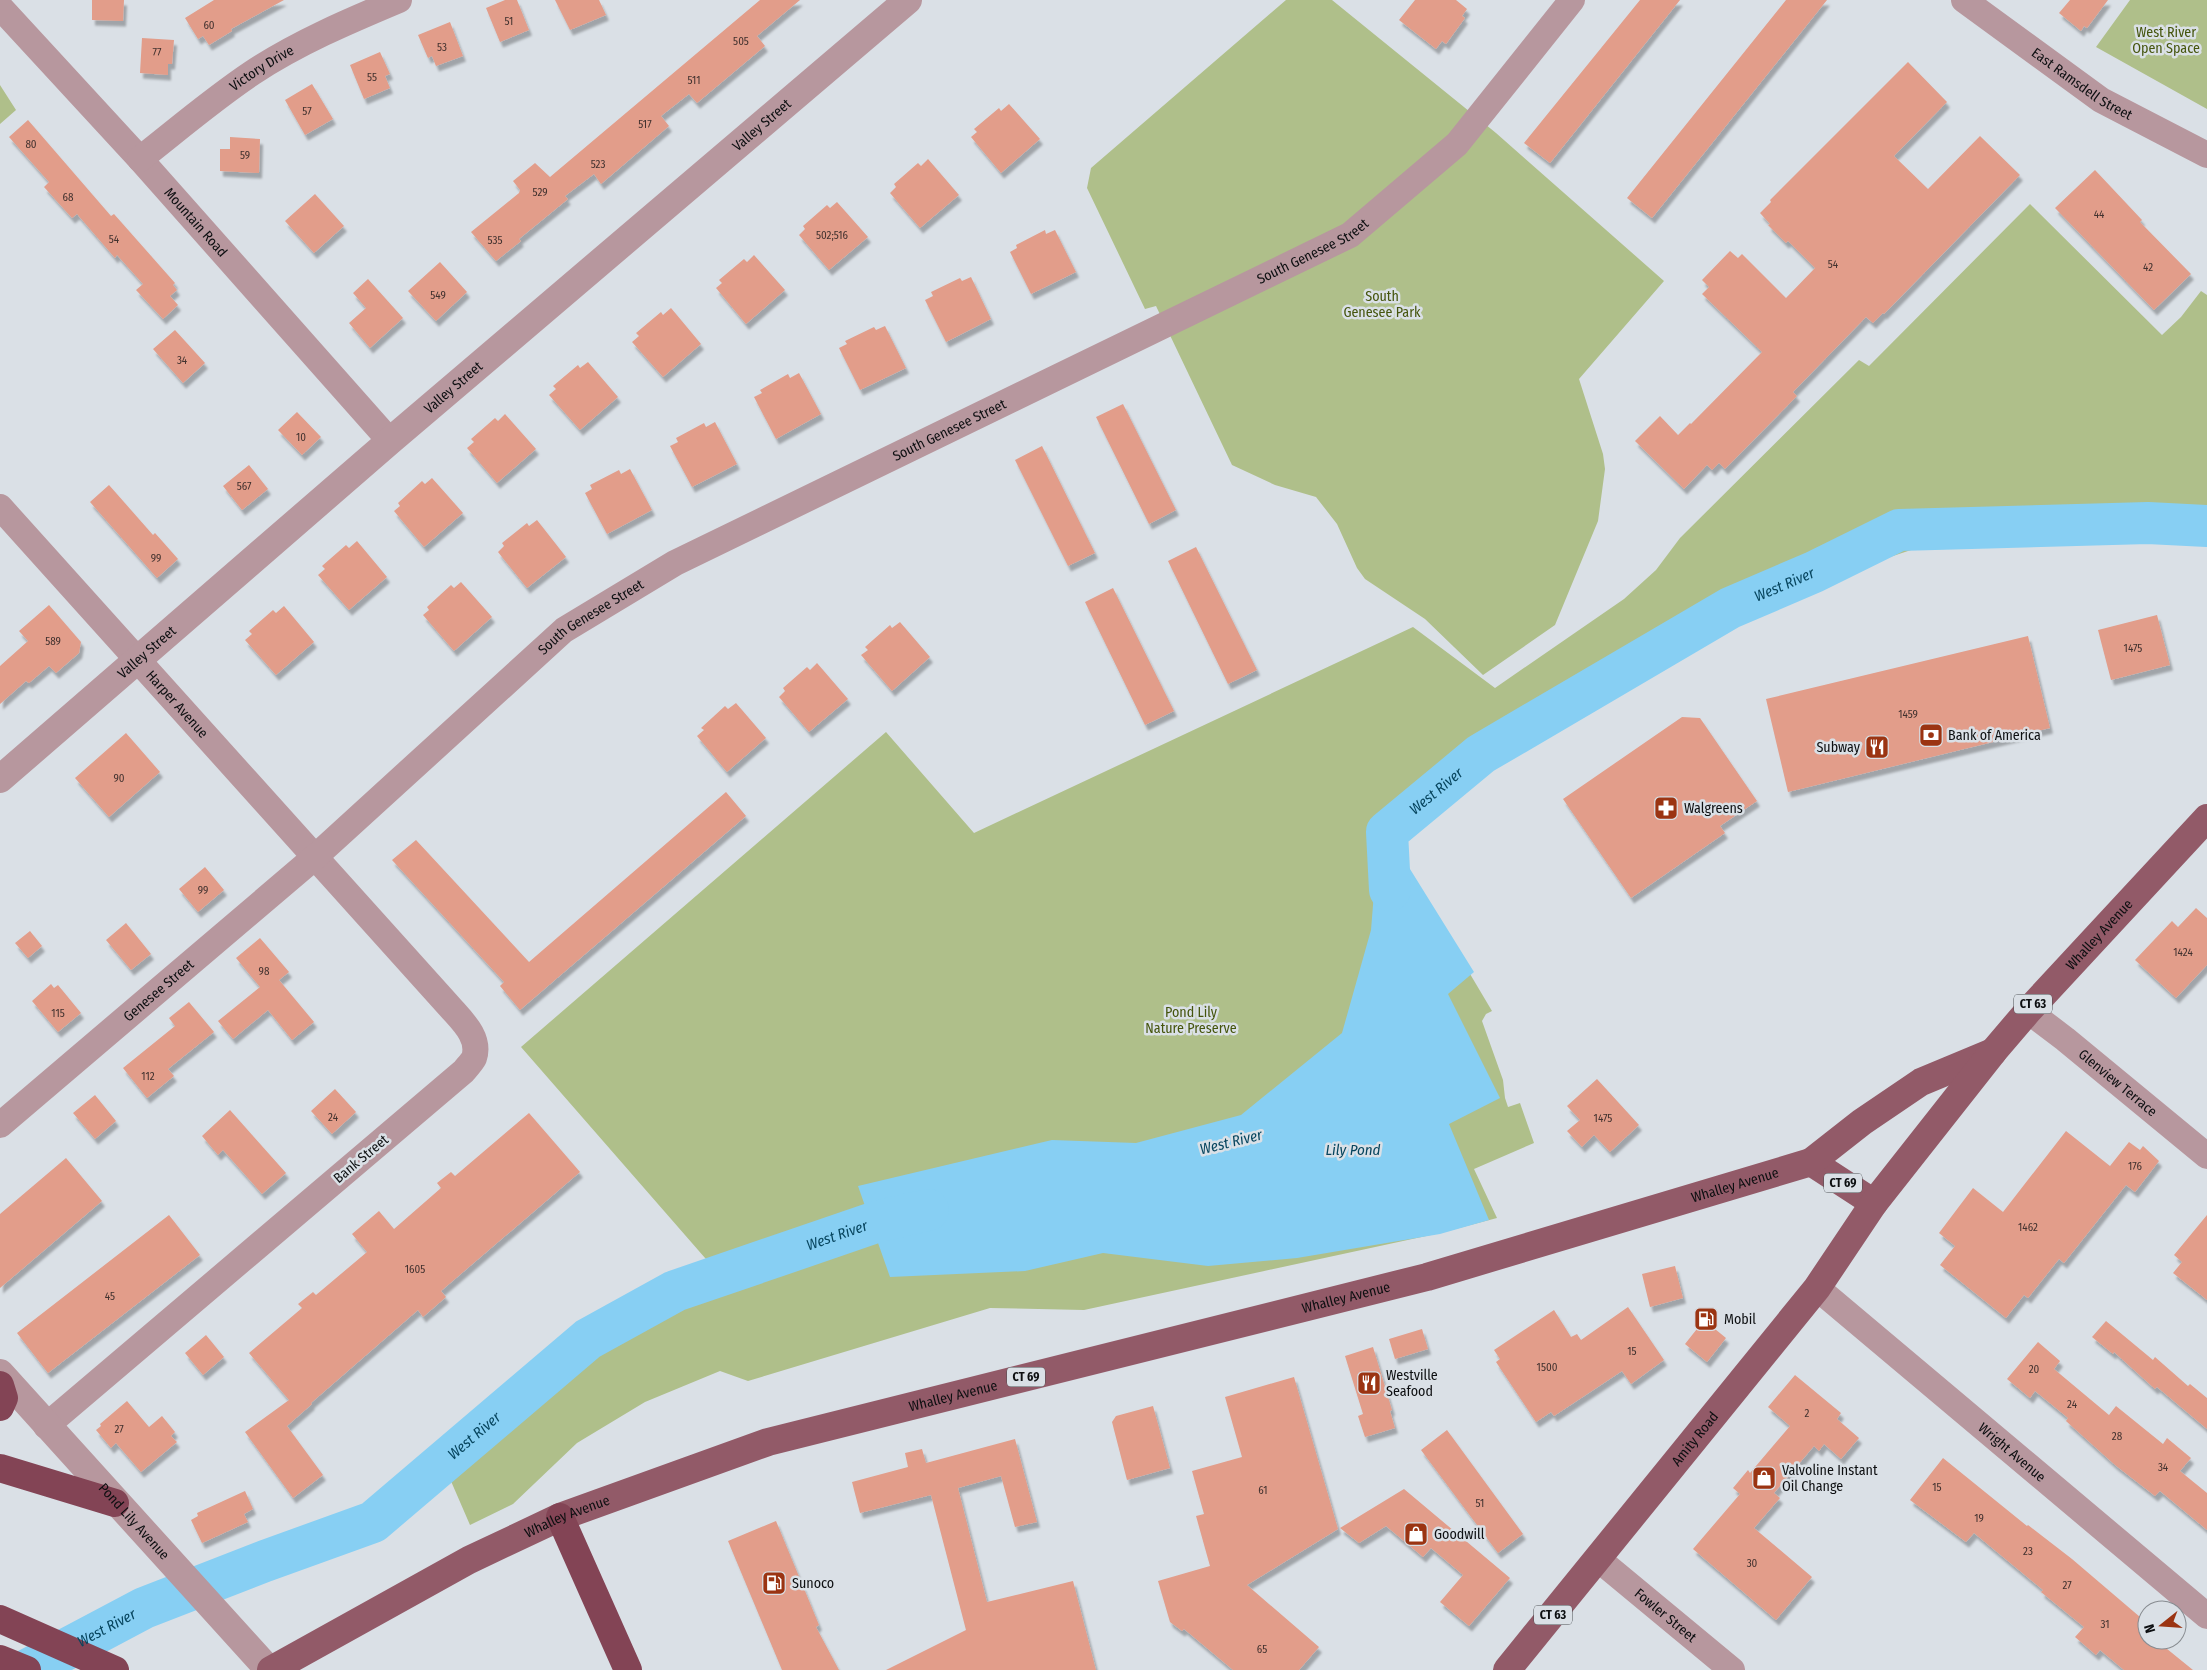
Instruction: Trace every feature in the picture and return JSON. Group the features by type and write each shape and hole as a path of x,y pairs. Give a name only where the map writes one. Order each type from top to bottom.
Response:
{"highway":[{"path":"0,1385 4,1398 0,1407"},
{"path":"0,1468 115,1503"},
{"path":"560,1517 628,1670"},
{"path":"0,1619 115,1670"},
{"path":"0,1659 27,1670"}],"main road":[{"name":"Whalley Avenue","path":"1874,1203 1993,1052 2028,1011 2207,818"},
{"name":"Whalley Avenue","path":"270,1670 469,1560 560,1517 768,1442 1427,1278 1811,1162 1862,1122 1921,1082 1993,1052"},
{"name":"CT 69","path":"1811,1162 1874,1203"},
{"name":"Amity Road","path":"1507,1670 1817,1288 1874,1203"}],"street":[{"name":"Victory Drive","path":"140,159 207,105 253,72 301,44 399,0"},
{"name":"Valley Street","path":"0,779 390,441 908,0"},
{"name":"South Genesee Street","path":"315,857 564,630 666,568 1350,235 1457,144 1572,0"},
{"name":"East Ramsdell Street","path":"1964,0 2102,100 2207,155"},
{"name":"Mountain Road","path":"0,7 140,159 390,441"},
{"name":"Harper Avenue","path":"0,507 315,857"},
{"name":"Genesee Street","path":"0,1125 315,857"},
{"name":"Bank Street","path":"46,1426 464,1071 474,1058 475,1042 468,1029 315,857"},
{"name":"Glenview Terrace","path":"2028,1011 2065,1038 2207,1156"},
{"name":"Wright Avenue","path":"1817,1288 2207,1616"},
{"name":"Pond Lily Avenue","path":"0,1373 115,1503 270,1670"},
{"name":"Fowler Street","path":"1598,1559 1732,1670"}],"green space":[{"name":"South Genesee Park","path":"1286,0 1332,0 1496,133 1664,281 1579,379 1603,454 1605,469 1598,521 1555,625 1483,675 1425,619 1365,579 1357,568 1337,524 1316,497 1275,485 1232,465 1156,306 1145,309 1087,188 1091,168"},
{"name":"West River Open Space","path":"2130,0 2207,0 2207,109 2096,47"},
{"path":"0,85 16,110 0,124"},
{"name":"Pond Lily Nature Preserve","path":"2030,204 2162,335 2181,317 2201,291 2207,295 2207,533 1911,550 1767,598 1609,688 1549,728 1416,796 1378,819 1492,1011 1486,1014 1482,1021 1503,1080 1505,1098 1508,1107 1520,1103 1534,1143 1474,1169 1497,1218 1440,1233 1084,1310 990,1308 748,1381 720,1371 645,1402 577,1443 513,1504 470,1525 444,1465 461,1453 594,1335 631,1308 662,1297 700,1289 719,1274 521,1047 886,732 974,833 1413,627 1495,688 1624,599 1656,570 1680,538 1859,360 1869,366"}],"water":[{"name":"Lily Pond","path":"1380,818 1474,972 1448,994 1500,1098 1449,1124 1489,1220 1440,1234 1297,1258 1208,1266 1103,1253 1025,1271 890,1277 858,1186 1052,1140 1136,1143 1241,1115 1342,1033 1371,930"}],"building":[{"path":"92,0 124,0 123,21 92,20"},
{"path":"214,0 284,0 231,29 232,31 209,45 203,36 198,39 185,18"},
{"path":"505,0 517,0 529,30 500,42 486,8"},
{"path":"555,0 599,0 606,15 570,30"},
{"path":"760,0 800,0 757,36 765,46 697,103 689,94 661,116 669,126 601,184 594,174 565,196 568,199 519,239 521,241 496,261 471,232 519,193 520,190 513,181 535,163 550,177"},
{"path":"1415,0 1456,0 1467,9 1462,16 1465,18 1446,44 1442,41 1436,49 1399,20"},
{"path":"1640,0 1680,0 1550,163 1524,143"},
{"path":"1786,0 1827,0 1652,218 1627,198"},
{"path":"2070,0 2108,0 2087,28 2084,26 2081,31 2059,13"},
{"path":"450,22 463,56 436,66 432,56 428,58 418,35"},
{"path":"142,38 174,40 172,64 168,64 168,75 140,73"},
{"path":"380,52 390,74 385,76 390,88 364,99 350,65"},
{"path":"1908,62 1947,102 1894,156 1928,189 1980,136 2020,175 1884,314 1873,323 1866,317 1793,392 1797,396 1725,469 1719,463 1712,470 1707,465 1684,489 1635,441 1660,416 1678,435 1762,352 1702,294 1709,287 1702,280 1730,251 1738,258 1742,254 1786,298 1815,268 1788,241 1786,243 1768,225 1770,224 1760,213 1771,202 1770,200"},
{"path":"312,84 333,119 305,135 285,100"},
{"path":"1009,104 1040,139 1001,173 971,137 977,132 974,129 999,108 1001,111"},
{"path":"28,120 111,216 114,214 175,283 173,285 177,290 170,296 178,305 163,319 136,290 143,284 117,255 115,258 77,214 72,218 44,187 49,182 9,137"},
{"path":"230,137 260,139 259,173 220,171 220,149 230,149"},
{"path":"928,159 959,195 920,228 890,193 896,187 894,184 918,163 921,166"},
{"path":"2095,170 2142,220 2140,222 2191,274 2154,310 2055,208"},
{"path":"315,194 344,226 314,253 285,221"},
{"path":"837,202 868,237 829,270 799,235 805,229 803,226 827,205 830,208"},
{"path":"1045,230 1046,234 1055,230 1076,272 1031,294 1010,252 1017,248 1016,245"},
{"path":"754,255 785,290 746,324 716,288 722,283 719,280 744,259 747,262"},
{"path":"440,262 467,292 436,321 408,291"},
{"path":"971,277 991,319 946,342 925,300 933,296 931,292 960,278 962,281"},
{"path":"368,279 403,318 370,348 349,323 366,308 353,293"},
{"path":"671,308 701,344 663,377 632,342 639,336 636,333 661,312 663,315"},
{"path":"885,326 906,368 860,390 839,348 847,344 845,341 874,327 876,330"},
{"path":"175,330 205,363 183,383 153,349"},
{"path":"588,362 618,397 580,430 549,395 556,389 553,386 578,365 580,368"},
{"path":"799,373 821,414 776,439 754,397 762,393 760,390 788,374 790,378"},
{"path":"1123,404 1176,510 1149,524 1096,417"},
{"path":"297,412 321,437 302,455 278,430"},
{"path":"505,414 536,449 497,483 467,448 474,442 471,439 495,418 498,421"},
{"path":"715,422 737,464 692,487 670,446 678,442 676,438 704,423 706,427"},
{"path":"1042,446 1095,553 1068,566 1015,460"},
{"path":"249,465 268,489 242,510 223,486"},
{"path":"630,469 652,510 607,534 585,493 592,489 590,485 619,470 621,474"},
{"path":"432,478 463,513 424,547 394,511 400,506 398,503 422,481 425,484"},
{"path":"109,485 153,535 155,533 178,559 157,578 90,502"},
{"path":"537,520 566,557 527,588 498,552 504,546 502,543 527,523 529,526"},
{"path":"357,541 387,577 349,610 318,575 325,569 322,566 346,545 349,548"},
{"path":"1196,547 1257,670 1228,684 1168,561"},
{"path":"461,582 492,617 454,651 423,615 429,610 427,607 451,585 454,588"},
{"path":"1113,588 1174,711 1145,725 1085,602"},
{"path":"49,605 81,642 79,653 56,673 49,666 29,683 26,681 0,704 0,666 28,641 19,631"},
{"path":"284,606 314,642 276,675 245,640 252,634 249,631 273,610 276,613"},
{"path":"2157,615 2170,665 2111,680 2098,630"},
{"path":"900,622 930,657 892,691 861,655 868,650 865,647 890,625 892,628"},
{"path":"2028,636 2050,728 1788,792 1766,699"},
{"path":"817,663 848,699 809,732 779,697 785,691 783,688 807,667 810,670"},
{"path":"736,703 766,738 727,772 697,736 704,730 701,728 725,706 728,709"},
{"name":"Walgreens","path":"1682,717 1700,718 1757,801 1720,826 1725,833 1631,898 1563,799"},
{"path":"126,733 160,772 109,817 75,778"},
{"path":"726,792 746,816 520,1010 500,986 504,982 392,860 416,840 529,962"},
{"path":"205,867 224,890 198,912 179,889"},
{"path":"2196,908 2207,918 2207,965 2176,998 2135,960 2172,921 2178,927"},
{"path":"126,923 151,954 131,970 106,940"},
{"path":"30,931 42,946 28,958 15,943"},
{"path":"260,938 289,972 279,980 314,1022 292,1040 268,1010 233,1039 218,1021 260,987 236,958"},
{"path":"51,984 54,988 58,985 81,1013 58,1032 32,1001"},
{"path":"189,1002 214,1032 168,1069 174,1076 147,1098 123,1068 175,1026 169,1018"},
{"path":"1597,1079 1639,1125 1610,1152 1594,1135 1582,1147 1567,1131 1580,1120 1567,1106"},
{"path":"335,1089 356,1112 332,1134 311,1111"},
{"path":"95,1095 116,1121 95,1139 73,1113"},
{"path":"230,1110 286,1173 262,1194 223,1150 218,1155 202,1136"},
{"path":"529,1113 580,1172 441,1291 446,1297 423,1317 418,1310 287,1426 323,1475 293,1498 245,1432 289,1400 249,1353 302,1308 298,1304 313,1292 316,1295 367,1252 352,1234 379,1211 394,1229 441,1188 437,1183 451,1172 455,1176"},
{"path":"2066,1131 2110,1166 2129,1142 2140,1150 2143,1146 2159,1161 2135,1192 2126,1185 2064,1263 2059,1259 2028,1298 2024,1295 2006,1318 1940,1265 1955,1246 1939,1233 1973,1188 2003,1212"},
{"path":"66,1158 102,1201 0,1288 0,1214"},
{"path":"169,1215 200,1255 48,1373 17,1333"},
{"path":"2207,1215 2207,1300 2173,1273 2182,1262 2174,1255"},
{"path":"1675,1266 1683,1298 1650,1307 1642,1274"},
{"path":"1628,1307 1664,1360 1631,1384 1622,1371 1554,1416 1551,1412 1536,1422 1496,1362 1500,1359 1494,1350 1554,1310 1571,1337 1577,1334 1581,1340"},
{"path":"1704,1320 1726,1338 1707,1362 1685,1344"},
{"path":"2106,1321 2153,1360 2155,1357 2188,1386 2190,1384 2207,1398 2207,1429 2157,1387 2155,1389 2114,1352 2113,1354 2092,1337"},
{"path":"1422,1329 1428,1349 1395,1359 1389,1339"},
{"path":"206,1335 224,1357 203,1375 185,1353"},
{"path":"2038,1342 2060,1361 2054,1369 2109,1415 2116,1406 2163,1444 2167,1438 2191,1458 2180,1471 2207,1493 2207,1530 2160,1491 2155,1496 2115,1465 2066,1421 2068,1418 2035,1391 2030,1398 2007,1379"},
{"name":"Westville Seafood","path":"1373,1347 1392,1410 1390,1411 1395,1428 1365,1437 1358,1416 1363,1414 1345,1356"},
{"path":"1795,1375 1841,1413 1837,1419 1859,1438 1841,1459 1824,1444 1819,1451 1814,1446 1774,1493 1780,1498 1754,1528 1812,1577 1776,1620 1693,1549 1740,1494 1733,1488 1748,1470 1750,1473 1790,1426 1768,1407"},
{"path":"1294,1377 1338,1529 1247,1585 1319,1647 1299,1670 1233,1670 1184,1629 1182,1631 1170,1622 1158,1581 1210,1566 1196,1516 1204,1514 1192,1471 1242,1457 1225,1397"},
{"path":"127,1401 149,1427 162,1416 175,1432 171,1436 177,1442 141,1472 116,1443 111,1448 96,1430 101,1426 100,1424"},
{"path":"1153,1406 1170,1468 1127,1480 1112,1422 1116,1416"},
{"path":"1447,1430 1523,1534 1498,1553 1421,1450"},
{"path":"1015,1439 1037,1522 1015,1527 1001,1476 958,1488 987,1602 1073,1581 1096,1670 886,1670 966,1630 931,1495 860,1513 852,1482 908,1467 905,1453 922,1449 926,1463"},
{"path":"1943,1458 2027,1526 2072,1559 2137,1614 2137,1650 2168,1650 2193,1670 2124,1670 2100,1650 2096,1655 2075,1637 2084,1627 2041,1592 2043,1590 1974,1533 1966,1542 1910,1500"},
{"path":"1404,1489 1510,1578 1469,1626 1440,1602 1463,1575 1431,1548 1423,1557 1386,1526 1359,1543 1340,1528"},
{"path":"245,1491 253,1509 244,1514 248,1522 202,1543 191,1520 198,1516 197,1513"},
{"name":"Sunoco","path":"776,1521 819,1625 816,1627 839,1670 782,1670 728,1541"}],"waterway":[{"name":"West River","path":"1390,890 1387,832 1481,754 1730,608 1814,572 1899,530 2148,523 2207,526"},
{"name":"West River","path":"27,1670 144,1608 373,1522 588,1339 675,1291 879,1221 928,1210"}],"place":[{"name":"Bank of America","path":"1931,735"},
{"name":"Subway","path":"1877,747"},
{"name":"Walgreens","path":"1666,808"},
{"name":"Mobil","path":"1706,1319"},
{"name":"Westville Seafood","path":"1369,1383"},
{"name":"Valvoline Instant Oil Change","path":"1764,1478"},
{"name":"Goodwill","path":"1416,1534"},
{"name":"Sunoco","path":"774,1583"}]}
